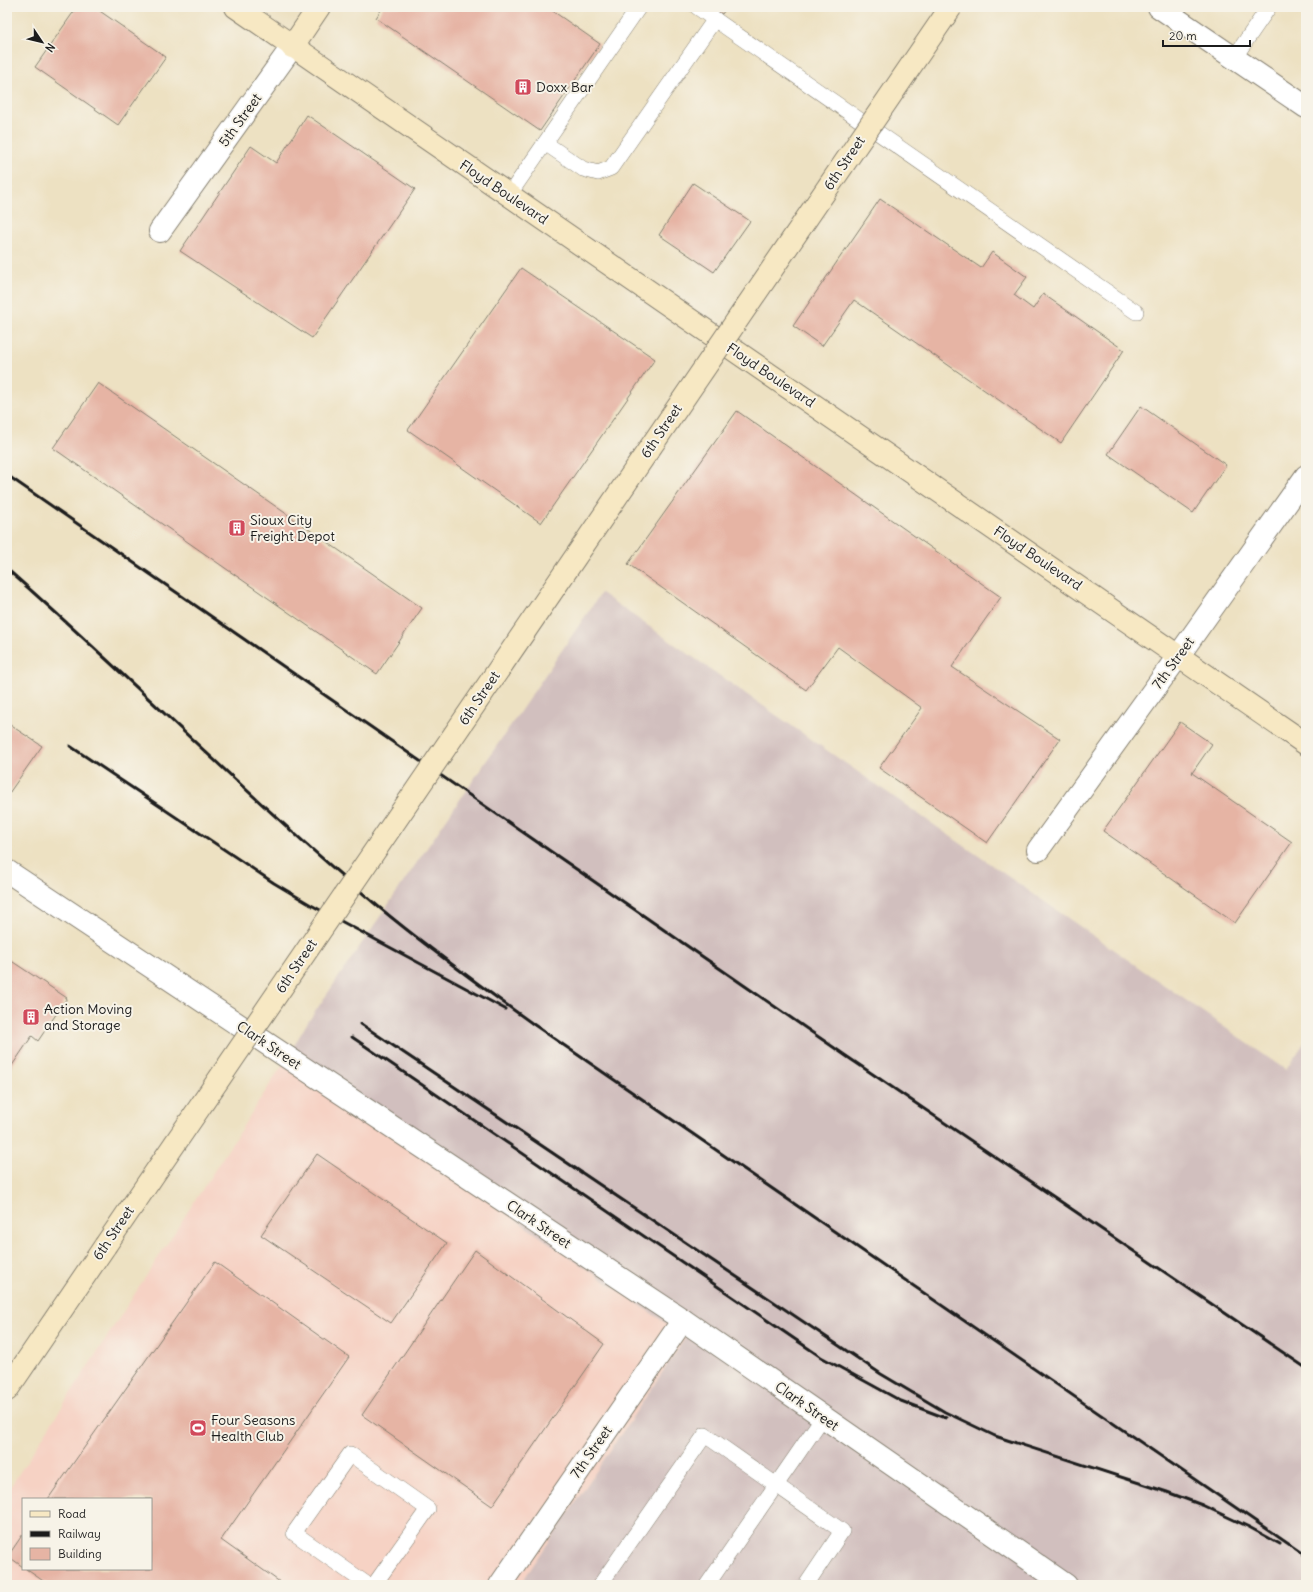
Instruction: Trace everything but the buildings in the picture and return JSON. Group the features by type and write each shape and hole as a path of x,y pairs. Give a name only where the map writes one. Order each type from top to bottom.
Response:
{"main road":[{"name":"Floyd Boulevard","path":"236,7 292,47 1179,655 1306,744"},
{"name":"5th Street","path":"292,47 319,7"},
{"name":"6th Street","path":"7,1390 951,7"}],"street":[{"path":"1159,7 1306,107"},
{"name":"5th Street","path":"160,231 292,47"},
{"name":"7th Street","path":"1038,850 1306,476"},
{"name":"Clark Street","path":"7,871 683,1320 1066,1585"},
{"name":"7th Street","path":"500,1585 683,1320"}],"lane":[{"path":"509,195 639,7"},
{"path":"698,7 1136,312"},
{"path":"1234,58 1269,7"},
{"path":"545,143 583,169 598,173 611,168 715,19"},
{"path":"707,1585 823,1416"},
{"path":"600,1585 705,1435 842,1531 806,1585"},
{"path":"368,1585 294,1533 350,1454 428,1510 374,1585"}],"shaded area":[{"path":"601,593 1286,1070 1306,1040 1306,1585 520,1585 686,1337 285,1061 306,1025"},
{"path":"285,1061 686,1337 520,1585 7,1585 7,1492"}],"railway":[{"path":"7,475 849,1058 1306,1368"},
{"path":"7,569 285,825 380,908 436,953 533,1024 1306,1556"},
{"path":"70,746 274,883 311,905 505,1009"},
{"path":"361,1024 881,1374 945,1412 995,1436 1167,1492 1202,1505 1249,1527 1280,1544"},
{"path":"352,1037 821,1357 901,1401 946,1418"}],"place":[{"name":"Doxx Bar","path":"523,87"},
{"name":"Sioux City Freight Depot","path":"237,528"},
{"name":"Action Moving and Storage","path":"31,1017"},
{"name":"Four Seasons Health Club","path":"198,1428"}]}
